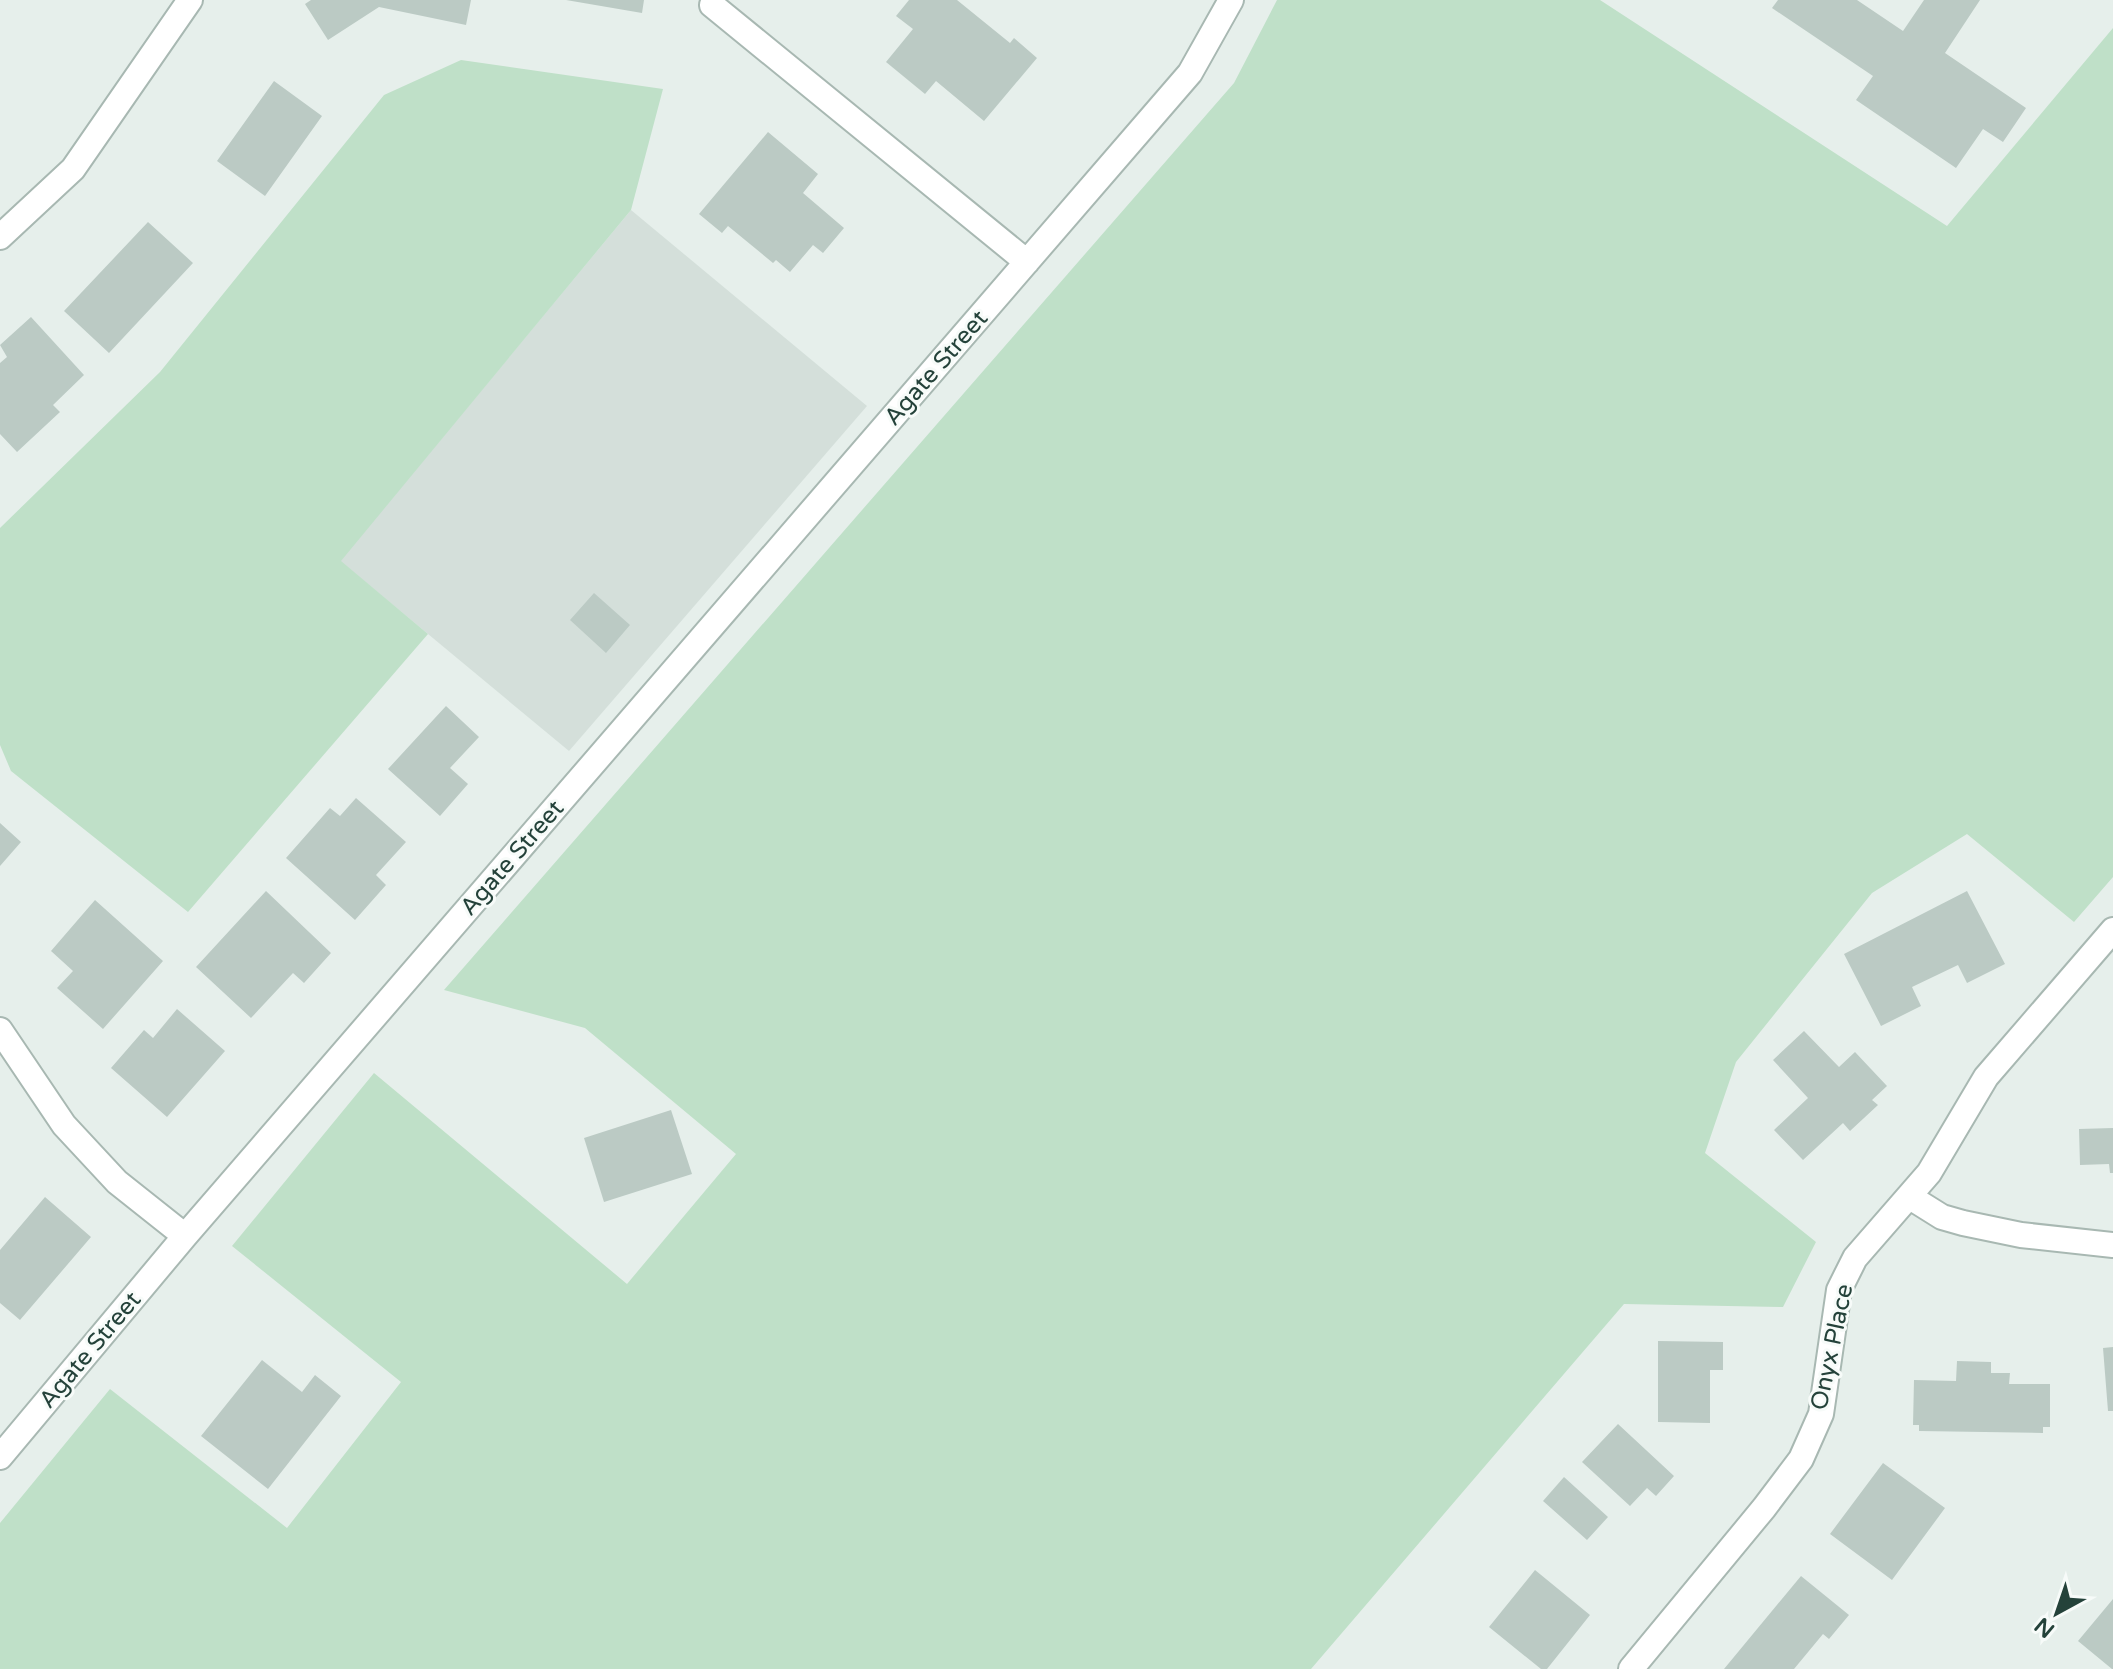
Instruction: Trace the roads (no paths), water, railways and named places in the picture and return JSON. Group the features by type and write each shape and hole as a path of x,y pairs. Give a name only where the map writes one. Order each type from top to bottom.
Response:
{"street":[{"path":"0,237 73,169 190,0"},
{"name":"Agate Street","path":"0,1457 185,1236 1190,73 1231,0"},
{"path":"712,5 1027,262"},
{"name":"Onyx Place","path":"1631,1669 1801,1459 1821,1414 1839,1290 1855,1258 1910,1197 1944,1150 1986,1077 2113,930"},
{"path":"0,1030 64,1125 117,1182 185,1236"},
{"path":"1910,1197 1942,1217 1963,1223 2021,1235 2113,1245"}]}
